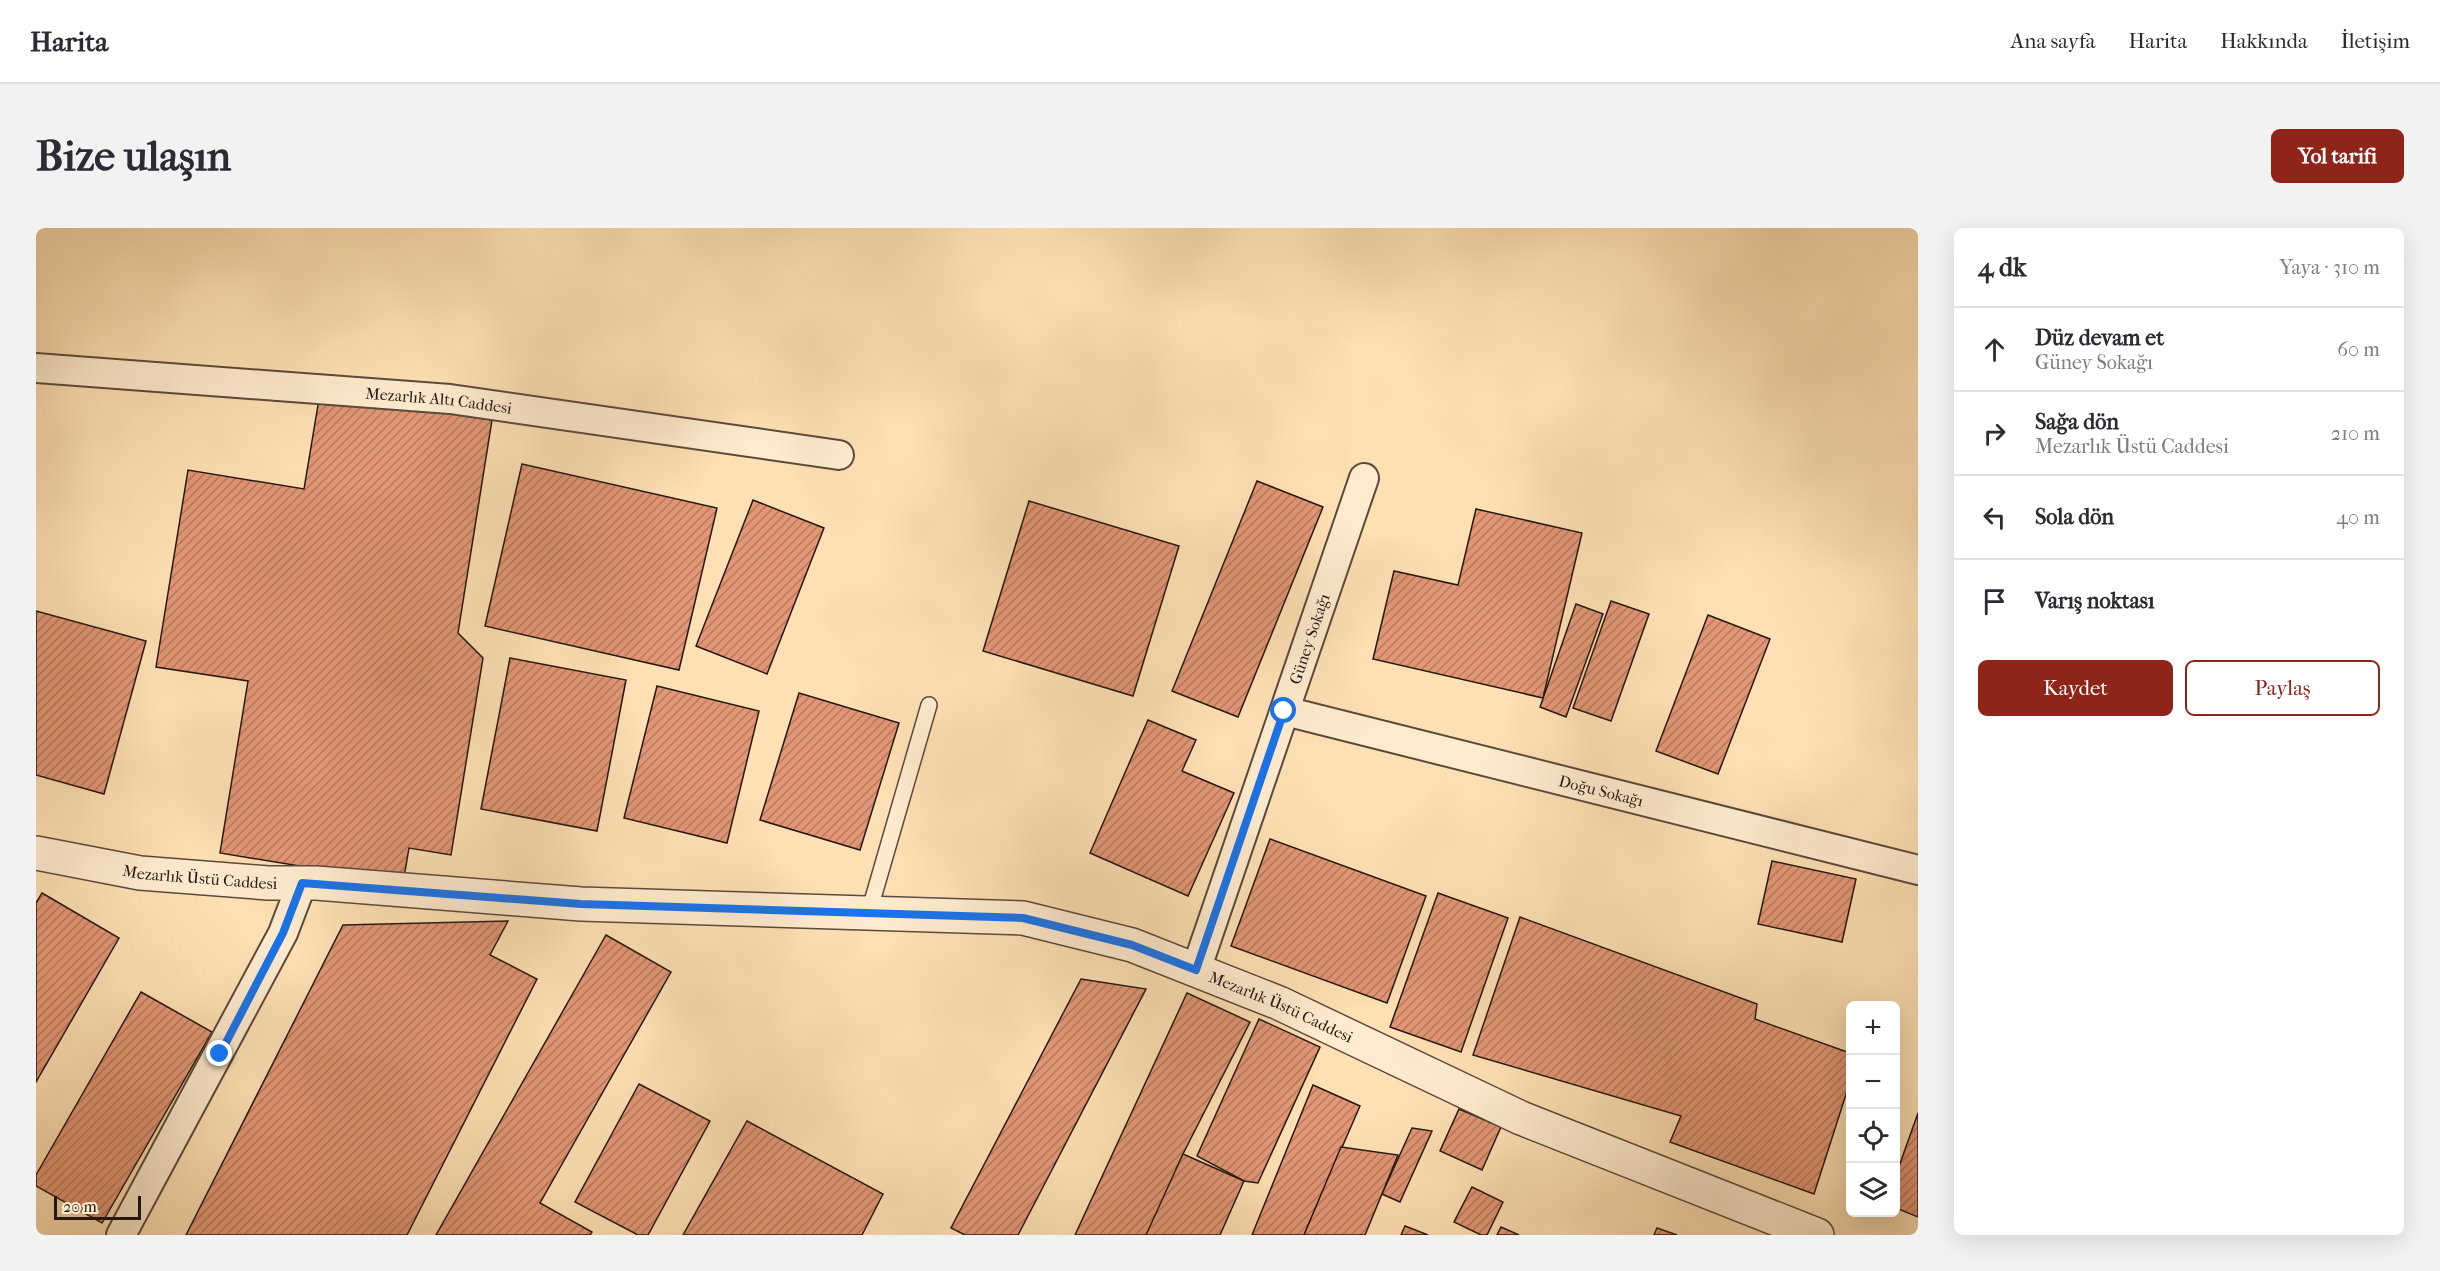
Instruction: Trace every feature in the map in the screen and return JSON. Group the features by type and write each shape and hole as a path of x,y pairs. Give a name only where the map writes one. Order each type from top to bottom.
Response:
{"street":[{"name":"Mezarlık Altı Caddesi","path":"36,368 450,399 839,455"},
{"name":"Güney Sokağı","path":"1196,970 1364,478"},
{"name":"Doğu Sokağı","path":"1284,711 1918,870"},
{"name":"Mezarlık Üstü Caddesi","path":"36,853 140,873 581,904 1023,918 1132,945 1279,1003 1521,1118 1816,1235"},
{"path":"121,1235 283,933 302,883"}],"lane":[{"path":"869,912 929,705"}],"building":[{"path":"320,393 492,420 458,633 483,658 451,855 409,848 403,883 220,853 248,681 156,667 188,470 304,489"},
{"path":"522,464 717,508 679,670 485,626"},
{"path":"1257,481 1323,507 1238,717 1172,691"},
{"path":"753,500 824,528 767,674 696,646"},
{"path":"1029,501 1179,546 1133,696 983,651"},
{"path":"1476,509 1582,533 1543,698 1373,659 1394,571 1458,585"},
{"path":"1611,601 1649,614 1611,721 1573,708"},
{"path":"1576,604 1603,614 1566,717 1540,707"},
{"path":"36,611 146,641 104,794 36,775"},
{"path":"1708,615 1770,639 1718,774 1656,751"},
{"path":"510,658 626,680 597,831 481,809"},
{"path":"657,686 759,711 727,843 624,818"},
{"path":"799,693 899,723 860,850 760,820"},
{"path":"1148,720 1196,740 1182,771 1234,793 1188,896 1090,853"},
{"path":"1270,839 1426,896 1387,1003 1231,946"},
{"path":"1772,861 1856,879 1842,942 1758,924"},
{"path":"42,893 119,938 36,1082 36,903"},
{"path":"1438,893 1508,918 1461,1052 1390,1027"},
{"path":"1520,917 1757,1004 1755,1019 1846,1052 1846,1094 1814,1194 1670,1142 1681,1116 1473,1055"},
{"path":"508,921 490,955 537,979 407,1235 186,1235 343,925"},
{"path":"606,935 671,972 540,1203 592,1232 590,1235 436,1235"},
{"path":"1081,979 1146,989 1018,1235 965,1235 951,1228"},
{"path":"141,992 212,1032 102,1223 36,1186 36,1175"},
{"path":"1187,993 1250,1022 1183,1154 1148,1235 1075,1235"},
{"path":"1259,1019 1320,1047 1258,1183 1244,1181 1197,1156"},
{"path":"639,1084 710,1121 648,1235 638,1235 575,1202"},
{"path":"1313,1085 1360,1106 1304,1235 1252,1235"},
{"path":"1459,1109 1501,1127 1482,1170 1440,1151"},
{"path":"1918,1113 1918,1217 1900,1210 1900,1164"},
{"path":"747,1121 883,1194 862,1235 683,1235"},
{"path":"1412,1128 1432,1131 1400,1202 1382,1194"},
{"path":"1341,1147 1398,1155 1365,1235 1304,1235"},
{"path":"1183,1154 1244,1181 1220,1235 1146,1235"},
{"path":"1472,1187 1503,1202 1487,1235 1481,1235 1454,1222"},
{"path":"1405,1226 1428,1235 1401,1235"},
{"path":"1501,1227 1519,1235 1497,1235"},
{"path":"1657,1228 1677,1235 1654,1235"}],"route":[{"path":"220,1054 283,933 302,883 581,904 1023,918 1132,945 1196,970 1284,711"}]}
